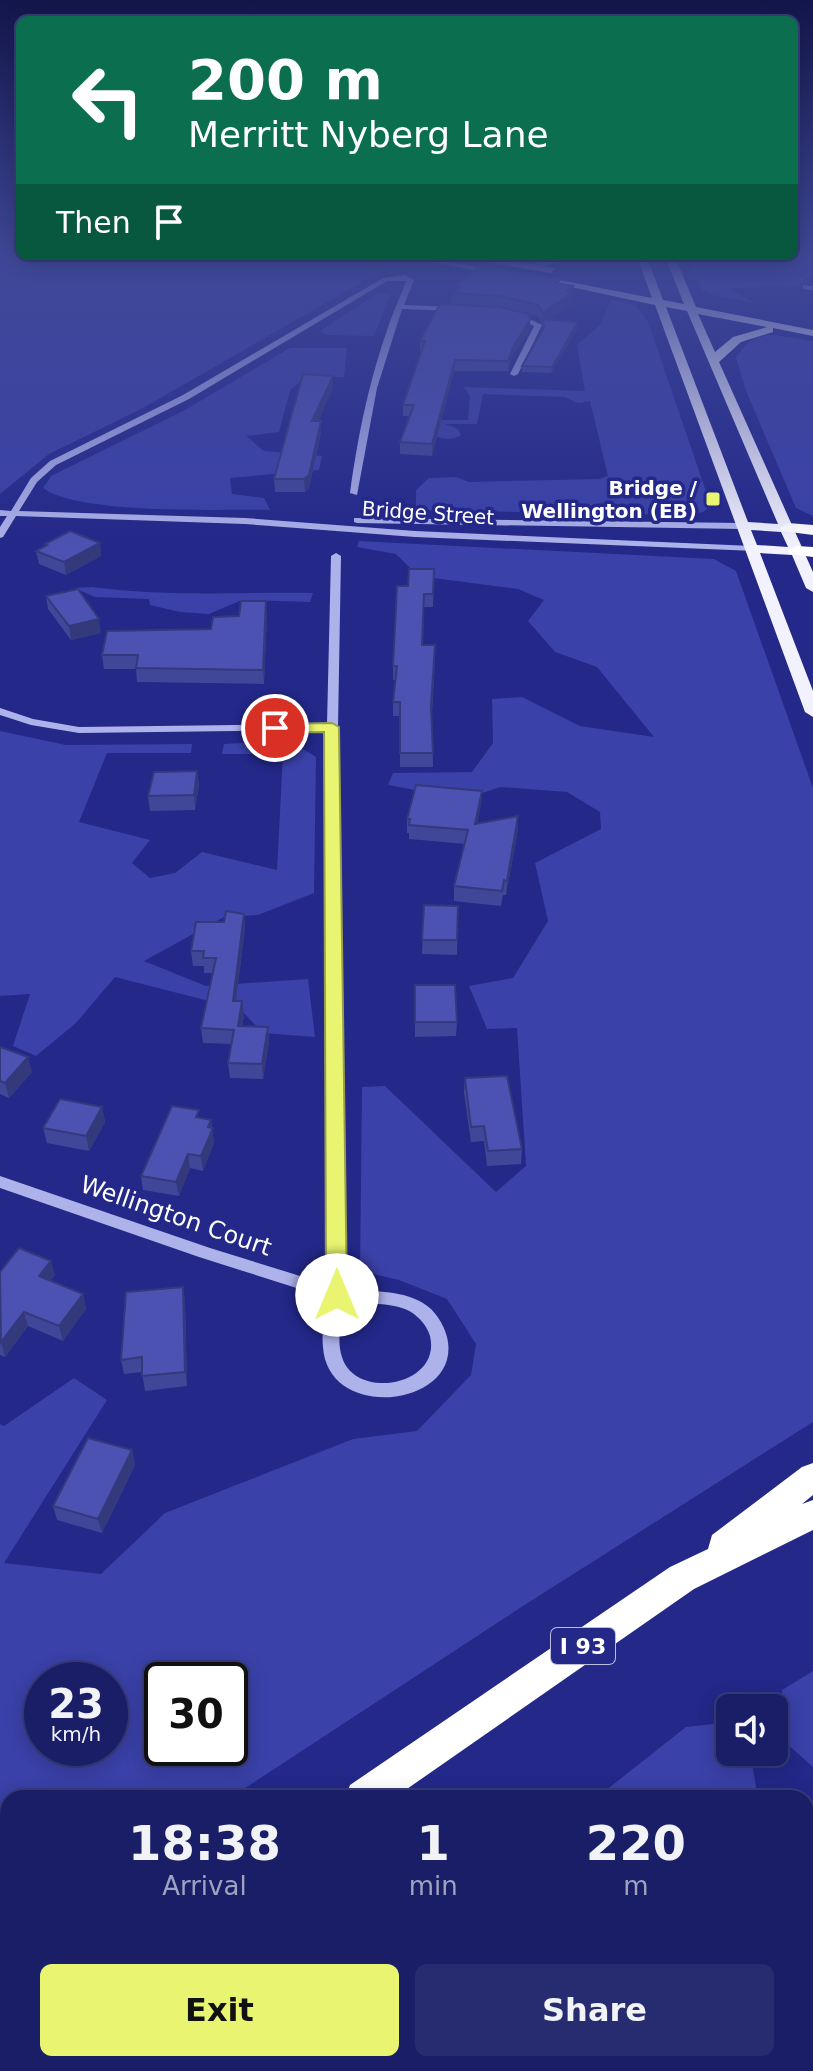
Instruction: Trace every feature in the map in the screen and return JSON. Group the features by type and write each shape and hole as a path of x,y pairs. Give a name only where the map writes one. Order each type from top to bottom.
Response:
{"highway":[{"path":"788,528 813,530"},
{"path":"682,1578 813,1477"},
{"name":"I 93","path":"375,1790 682,1578 813,1514"}],"main road":[{"path":"677,354 813,712"},
{"path":"710,354 788,528 805,552 813,588"},
{"path":"713,362 720,354"},
{"name":"Bridge Street","path":"742,526 788,528"},
{"name":"Bridge Street","path":"752,549 805,552"}],"street":[{"path":"0,535 34,480 65,455 186,397 260,354"},
{"path":"354,493 364,421 382,354"},
{"path":"514,374 524,354"},
{"name":"Bridge Street","path":"0,513 245,521 742,526"},
{"name":"Bridge Street","path":"245,521 415,534 752,549"},
{"path":"336,556 332,727 337,1295 331,1351 345,1377 360,1387 377,1391 404,1389 426,1377 437,1363 441,1348 439,1333 430,1319 402,1302 337,1295"},
{"path":"0,711 31,722 79,730 332,727"},
{"name":"Wellington Court","path":"0,1182 337,1295"}],"shaded area":[{"path":"0,354 237,354 141,409 49,454 0,494"},
{"path":"280,354 346,354 344,377 308,376 290,390 279,432 246,436 264,451 322,456 319,470 230,478 232,494 264,498 270,510 118,507 61,497 43,488 51,476 185,410"},
{"path":"579,354 659,354 711,506 703,512 685,515 416,510 416,490 429,478 456,477 469,482 599,479 608,476 590,401 578,403 565,397 483,394 477,424 445,424 458,429 461,435 447,439 424,430 426,420 468,420 470,396 464,387 585,391"},
{"path":"739,354 813,354 813,516 796,508 747,393 736,358"},
{"path":"359,541 714,559 736,571 813,788 813,1422 523,1606 242,1790 0,1790 0,1424 4,1426 74,1378 107,1400 4,1563 101,1574 165,1513 353,1439 417,1431 471,1375 476,1344 447,1299 399,1280 360,1271 362,1087 385,1086 496,1192 526,1166 517,1028 487,1029 469,986 513,978 548,921 535,863 601,829 600,812 567,792 500,787 465,799 388,785 393,773 472,772 493,743 492,699 522,697 580,726 654,737 597,667 555,652 528,621 544,600 518,589 418,576 396,554 357,547"},
{"path":"74,588 175,593 313,593 310,602 242,600 209,614 150,605 149,599 95,597"},
{"path":"0,731 66,745 192,744 191,753 107,753 79,822 150,840 132,863 150,878 175,873 202,852 277,870 283,754 222,754 224,744 283,743 294,745 316,757 314,893 258,915 224,917 144,961 206,986 308,979 315,1037 263,1033 240,1009 115,977 76,1023 36,1056 13,1046 30,994 0,996"},
{"path":"813,1671 813,1767 788,1745 788,1694 782,1694 782,1690"},
{"path":"716,1724 716,1766 752,1766 757,1790 606,1790 686,1727"}],"building":[{"path":"421,354 511,354 508,361 455,360 432,444 400,442 414,405 403,405"},
{"path":"529,354 560,354 552,367 522,366"},
{"path":"303,374 333,376 312,421 321,421 309,475 304,479 274,479"},
{"path":"70,531 100,543 64,562 36,551 45,544"},
{"path":"409,569 434,569 433,594 424,594 422,645 435,645 431,706 433,753 400,753 400,702 393,702 397,666 393,666 397,586 408,586"},
{"path":"78,589 99,619 69,626 46,596"},
{"path":"241,601 266,601 263,670 136,668 138,655 102,655 107,631 211,629 213,617 239,616"},
{"path":"197,771 194,795 148,796 154,772"},
{"path":"416,785 482,791 475,824 518,816 507,881 504,880 502,891 454,886 468,830 409,825 410,819 407,819"},
{"path":"424,905 458,906 457,940 422,940"},
{"path":"226,911 244,914 233,1001 242,1001 238,1026 268,1027 262,1064 228,1063 234,1030 201,1028 216,958 203,958 204,951 191,951 196,922 224,922"},
{"path":"415,985 455,985 457,1022 415,1022"},
{"path":"0,1047 28,1057 5,1083 0,1081"},
{"path":"507,1076 522,1149 488,1151 484,1126 471,1127 465,1078"},
{"path":"60,1099 102,1107 86,1136 43,1128"},
{"path":"172,1106 199,1110 196,1117 211,1120 208,1127 213,1128 201,1156 188,1154 176,1182 141,1176"},
{"path":"19,1248 51,1261 39,1276 83,1294 59,1326 24,1312 1,1342 0,1272"},
{"path":"183,1287 185,1372 142,1376 142,1357 121,1360 126,1292"},
{"path":"88,1438 132,1450 98,1519 53,1506"}],"place":[{"name":"Bridge / Wellington (EB)","path":"713,499"}],"route":[{"path":"275,728 332,727 337,1295"}]}
